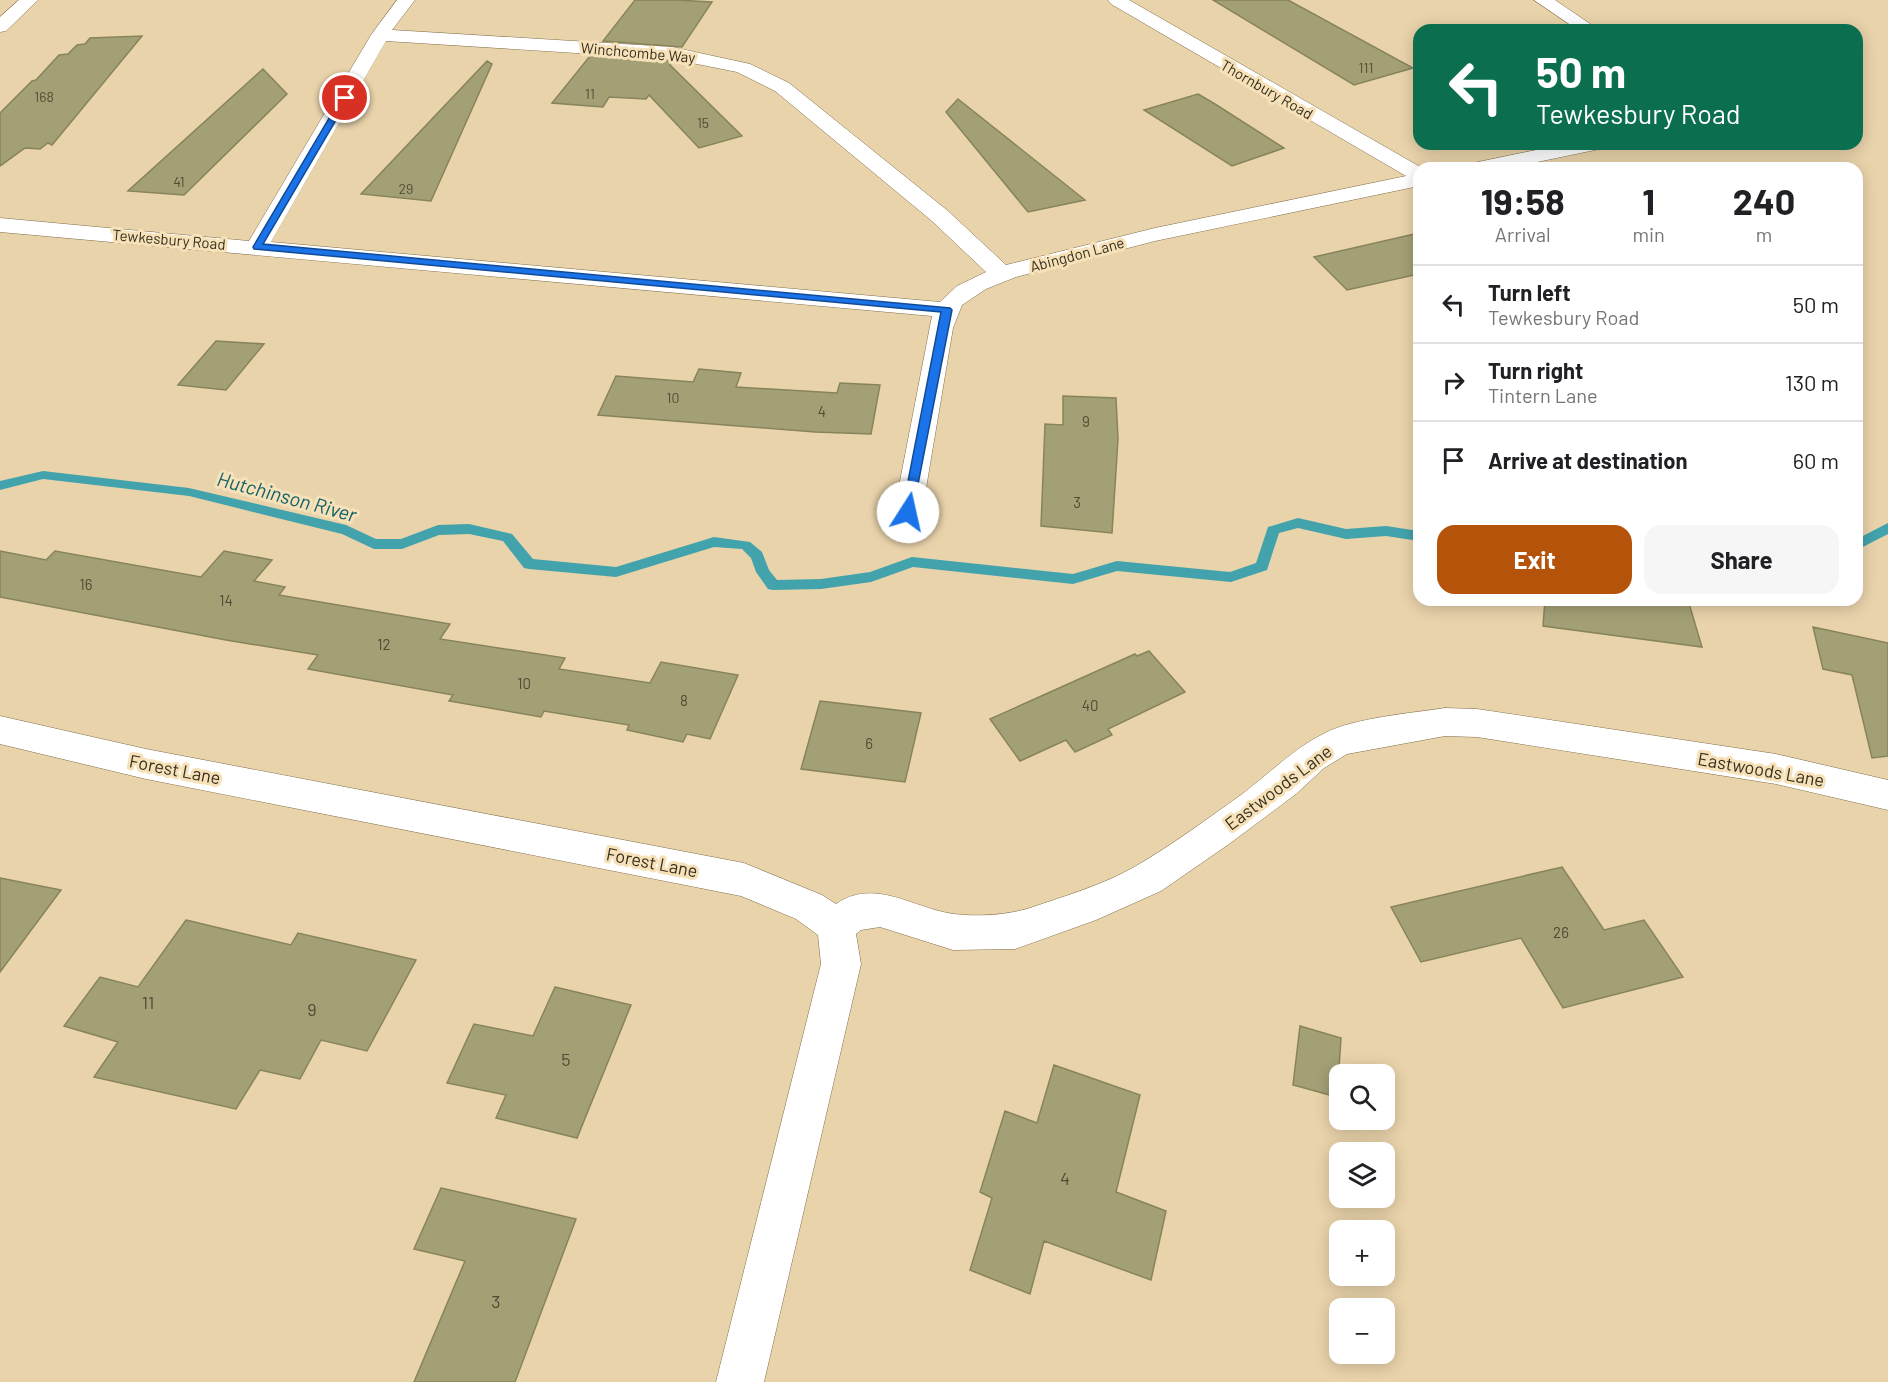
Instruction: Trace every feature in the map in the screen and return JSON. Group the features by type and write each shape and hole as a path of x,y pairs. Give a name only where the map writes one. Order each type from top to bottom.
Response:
{"street":[{"path":"0,27 29,0"},
{"path":"257,247 380,35 406,0"},
{"name":"Thornbury Road","path":"1117,0 1413,172"},
{"path":"1543,0 1581,24"},
{"name":"Winchcombe Way","path":"380,35 672,53 743,68 782,87 940,216 1002,274"},
{"path":"1507,162 1566,150"},
{"name":"Abingdon Lane","path":"947,310 955,299 964,293 1002,274 1138,237 1413,181"},
{"name":"Tewkesbury Road","path":"0,225 947,310"},
{"path":"908,512 947,310"},
{"name":"Eastwoods Lane","path":"836,926 853,914 880,910 953,932 1015,931 1038,924 1083,908 1148,879 1216,833 1284,783 1312,758 1338,742 1381,732 1445,722 1478,723 1776,769 1888,795"},
{"name":"Forest Lane","path":"0,730 146,764 744,880 809,907 836,926"},
{"path":"740,1382 841,964 836,926"}],"building":[{"path":"635,0 712,2 682,47 603,41"},
{"path":"1213,0 1288,0 1413,68 1354,85"},
{"path":"142,36 52,145 48,143 40,149 25,148 0,166 0,113 59,55 68,54 77,45 85,44 90,38"},
{"path":"590,56 672,61 670,65 742,136 699,148 649,95 646,99 609,97 603,107 552,103"},
{"path":"487,61 492,64 431,201 361,194"},
{"path":"263,69 287,94 184,195 128,191"},
{"path":"1198,94 1284,148 1232,166 1144,110"},
{"path":"958,99 1085,200 1028,212 946,112"},
{"path":"1413,234 1413,275 1347,290 1314,257"},
{"path":"216,341 264,344 226,390 178,385"},
{"path":"699,369 741,373 736,387 837,393 840,383 880,385 871,434 815,432 598,415 616,376 693,382"},
{"path":"1063,396 1116,398 1118,439 1112,533 1041,526 1045,424 1063,425"},
{"path":"0,551 46,560 55,551 201,577 224,551 272,560 254,581 285,587 279,595 450,624 440,639 565,658 559,669 650,683 661,662 738,675 710,739 687,734 683,742 627,730 629,725 544,711 541,717 449,701 453,695 308,669 318,655 0,597"},
{"path":"1545,606 1690,606 1702,647 1543,626"},
{"path":"1813,627 1888,643 1888,756 1872,758 1852,675 1823,669"},
{"path":"1149,651 1185,692 1108,729 1112,735 1075,752 1066,740 1020,761 990,719 1135,654 1137,656"},
{"path":"820,701 921,713 905,782 801,769"},
{"path":"1562,867 1604,930 1644,920 1683,977 1563,1008 1521,938 1421,962 1391,907"},
{"path":"0,878 61,890 0,972"},
{"path":"186,920 291,945 298,933 416,960 367,1051 321,1040 300,1079 260,1070 236,1109 94,1077 118,1042 64,1026 100,977 138,987"},
{"path":"555,987 631,1005 577,1138 496,1118 506,1095 447,1083 474,1024 533,1036"},
{"path":"1300,1026 1341,1038 1339,1064 1329,1064 1329,1095 1293,1085"},
{"path":"1054,1065 1140,1095 1116,1192 1166,1211 1151,1280 1044,1241 1030,1294 970,1270 992,1198 980,1192 1005,1111 1037,1123"},
{"path":"441,1188 576,1219 515,1382 414,1382 465,1261 414,1249"}],"waterway":[{"name":"Hutchinson River","path":"0,486 20,479 43,475 189,492 346,530 374,544 402,544 438,530 469,529 507,537 529,564 616,572 714,542 745,545 757,555 763,572 773,585 821,584 871,577 912,562 1073,579 1117,566 1231,577 1262,566 1273,530 1298,523 1346,534 1386,531 1413,535"},
{"name":"Hutchinson River","path":"1863,542 1888,528"}],"route":[{"path":"345,98 274,222 257,247 947,310 908,512"}]}
